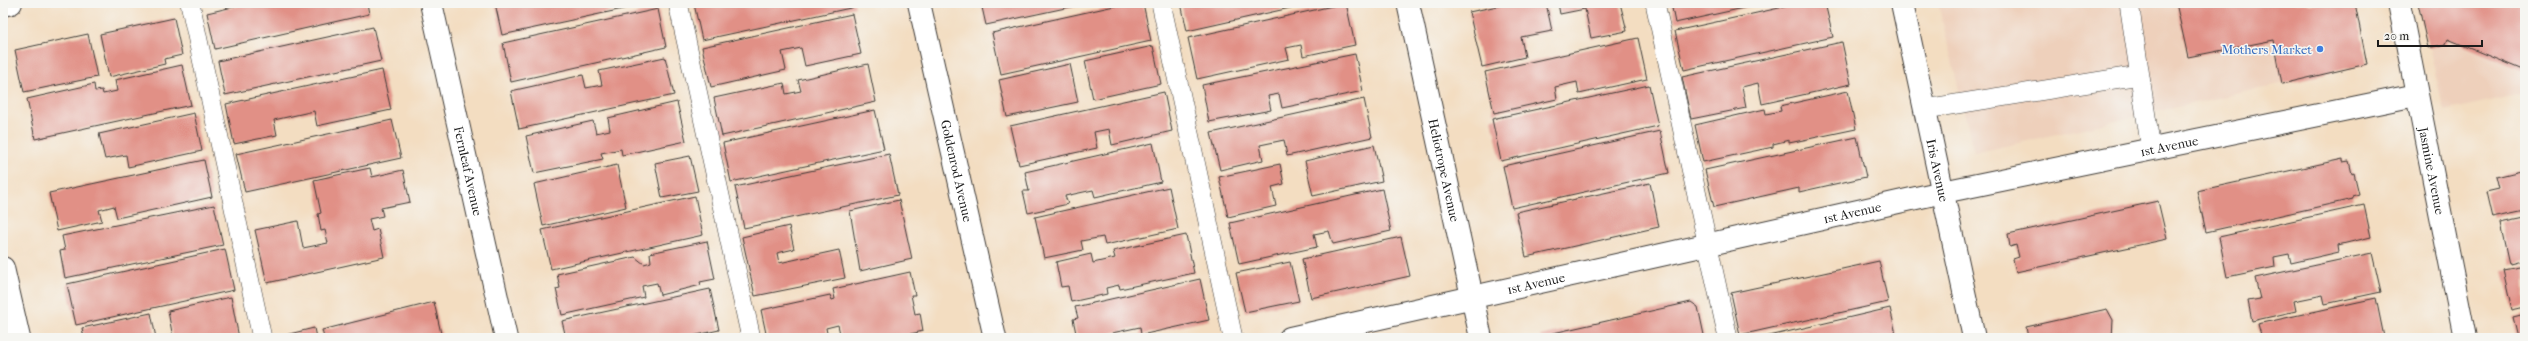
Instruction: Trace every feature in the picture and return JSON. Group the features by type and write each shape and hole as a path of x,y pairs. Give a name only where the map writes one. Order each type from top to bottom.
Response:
{"street":[{"path":"3,5 11,3"},
{"name":"Fernleaf Avenue","path":"431,3 506,338"},
{"name":"Goldenrod Avenue","path":"919,3 995,338"},
{"name":"Heliotrope Avenue","path":"1408,3 1481,338"},
{"name":"Iris Avenue","path":"1902,3 1974,338"},
{"name":"Jasmine Avenue","path":"2399,3 2465,338"},
{"name":"1st Avenue","path":"1290,338 1943,192 2416,95"},
{"path":"3,268 19,338"}],"lane":[{"path":"190,3 262,338"},
{"path":"678,3 751,338"},
{"path":"1161,3 1233,338"},
{"path":"1654,3 1728,338"},
{"path":"2129,3 2151,150"},
{"path":"1925,109 2139,75"}],"shaded area":[{"path":"1938,3 2355,3 2367,64 1974,153"},
{"path":"2419,3 2525,3 2525,93 2444,111"}],"building":[{"path":"250,3 367,3 369,14 215,49 207,13"},
{"path":"495,3 645,3 646,4 502,35"},
{"path":"854,3 855,7 702,40 694,4"},
{"path":"981,3 1084,3 1084,4 986,25"},
{"path":"1128,3 1143,3 1151,41 1001,74 992,33"},
{"path":"1181,3 1308,3 1308,4 1187,31"},
{"path":"1346,3 1355,45 1303,56 1301,45 1286,48 1289,59 1197,79 1188,38"},
{"path":"1512,3 1546,3 1552,31 1521,37 1525,57 1482,67 1469,12"},
{"path":"1558,3 1620,3 1627,31 1591,38 1585,9 1560,14"},
{"path":"1671,3 1762,3 1762,4 1675,23"},
{"path":"1802,3 1825,3 1833,37 1684,70 1675,31"},
{"name":"Mothers Market","path":"2176,3 2355,3 2367,64 2282,84 2274,40 2188,57"},
{"path":"2418,3 2525,3 2525,71 2448,39 2446,44 2428,48"},
{"path":"658,9 666,47 511,82 503,43"},
{"path":"852,14 861,54 805,66 801,48 782,52 786,70 711,87 702,47"},
{"path":"174,18 182,55 164,59 165,64 109,77 100,34"},
{"path":"373,27 381,61 225,95 218,61"},
{"path":"88,34 97,77 24,92 15,50"},
{"path":"1638,38 1647,79 1579,94 1577,82 1555,87 1557,99 1494,113 1485,72"},
{"path":"1842,42 1851,84 1762,104 1758,83 1742,87 1746,108 1691,119 1682,77"},
{"path":"1153,46 1161,84 1093,99 1085,61"},
{"path":"1355,54 1363,91 1282,108 1279,94 1268,96 1271,110 1209,122 1202,85"},
{"path":"665,57 674,95 519,129 511,91 583,75 586,88 602,85 599,71"},
{"path":"868,64 876,102 722,136 714,98 784,83 786,94 801,91 798,80"},
{"path":"1070,64 1078,102 1007,117 999,80"},
{"path":"182,65 191,105 35,139 27,99 94,84 95,91 102,90 103,94 117,91 115,80"},
{"path":"382,70 391,110 317,126 314,111 274,120 277,135 234,144 226,104"},
{"path":"1649,85 1658,126 1501,161 1492,119"},
{"path":"1848,91 1856,129 1789,143 1789,140 1773,144 1773,147 1703,162 1695,125 1765,109 1766,114 1781,111 1780,106"},
{"path":"1164,92 1172,131 1112,145 1109,129 1094,132 1097,148 1019,165 1010,126"},
{"path":"1364,99 1372,137 1287,156 1284,140 1260,145 1263,160 1220,170 1211,133"},
{"path":"677,102 686,141 622,155 621,149 601,153 603,159 534,173 526,136 593,121 596,133 610,130 608,118"},
{"path":"875,110 884,149 731,182 723,143"},
{"path":"194,113 202,151 128,167 126,155 105,159 99,134"},
{"path":"392,120 401,158 245,192 236,154"},
{"path":"1660,131 1669,173 1512,208 1503,166"},
{"path":"1857,137 1866,177 1799,192 1799,188 1714,207 1705,170"},
{"path":"1153,143 1161,182 1095,197 1093,190 1065,196 1068,204 1028,213 1023,191 1029,191 1025,172"},
{"path":"1374,145 1382,181 1313,196 1305,161"},
{"path":"889,154 898,195 744,228 735,187"},
{"path":"690,156 698,191 662,198 655,163"},
{"path":"2343,159 2343,162 2349,161 2352,174 2354,173 2359,194 2352,196 2353,199 2206,232 2197,191"},
{"path":"204,160 212,197 117,218 114,206 99,210 102,221 57,231 49,193"},
{"path":"1280,164 1284,184 1272,187 1276,206 1228,217 1219,177"},
{"path":"617,165 626,207 543,226 534,184"},
{"path":"370,168 372,177 403,170 410,202 381,208 383,216 369,219 372,231 378,229 384,257 267,283 255,230 298,221 303,248 328,243 325,230 321,231 318,214 321,213 314,180"},
{"path":"2525,170 2525,211 2492,218 2486,192 2499,189 2496,177"},
{"path":"1650,183 1659,227 1526,257 1516,212"},
{"path":"1169,187 1178,229 1105,245 1103,237 1081,241 1083,250 1044,258 1035,217"},
{"path":"1382,189 1391,231 1333,244 1329,231 1314,234 1317,247 1239,264 1230,223"},
{"path":"695,196 703,235 551,269 542,230"},
{"path":"899,200 912,259 860,271 850,211"},
{"path":"2158,201 2167,239 2016,272 2013,259 2019,257 2016,245 2010,247 2008,234"},
{"path":"214,205 223,245 65,278 60,251 65,250 62,236"},
{"path":"2364,205 2371,237 2338,245 2339,252 2291,263 2289,254 2274,257 2275,267 2227,277 2219,237"},
{"path":"2525,218 2525,260 2510,264 2501,223"},
{"path":"789,226 794,249 777,253 779,263 839,250 845,278 755,296 742,237"},
{"path":"1186,235 1194,273 1120,289 1119,285 1106,288 1107,294 1071,302 1068,286 1061,287 1056,262 1091,254 1093,263 1115,258 1113,251"},
{"path":"1401,237 1410,276 1311,298 1302,259"},
{"path":"707,241 715,279 700,282 701,285 660,295 657,283 642,286 644,297 562,315 556,289 560,288 557,274 635,257 644,264 651,262 650,253"},
{"path":"225,249 234,290 76,325 67,284"},
{"path":"2372,253 2381,292 2325,304 2323,295 2294,301 2296,311 2252,321 2248,301 2260,299 2255,278"},
{"path":"1879,261 1888,302 1740,335 1731,293"},
{"path":"1290,262 1299,301 1245,312 1236,273"},
{"path":"2525,266 2525,307 2512,310 2503,270"},
{"path":"910,272 915,295 911,295 915,314 920,313 923,331 893,338 841,338 838,325 826,328 828,338 767,338 761,310 830,295 832,300 835,299 833,289"},
{"path":"1200,279 1209,320 1141,335 1140,327 1112,333 1113,338 1077,338 1073,319 1078,318 1075,307"},
{"path":"710,289 719,330 684,338 566,338 562,321"},
{"path":"231,297 239,338 173,338 168,311"},
{"path":"2376,298 2384,337 2257,338 2261,335 2258,324"},
{"path":"434,302 442,338 324,338 322,330"},
{"path":"1691,302 1698,307 1704,335 1702,338 1541,338 1540,336"},
{"path":"1890,308 1897,338 1765,338 1765,337"},
{"path":"2107,309 2113,320 2112,338 2028,338 2026,327"},
{"path":"151,313 156,338 84,338 82,328"},
{"path":"2525,314 2525,338 2518,338 2513,317"},
{"path":"314,328 316,338 277,338 277,337"}],"place":[{"name":"Mothers Market","path":"2320,49"}]}
